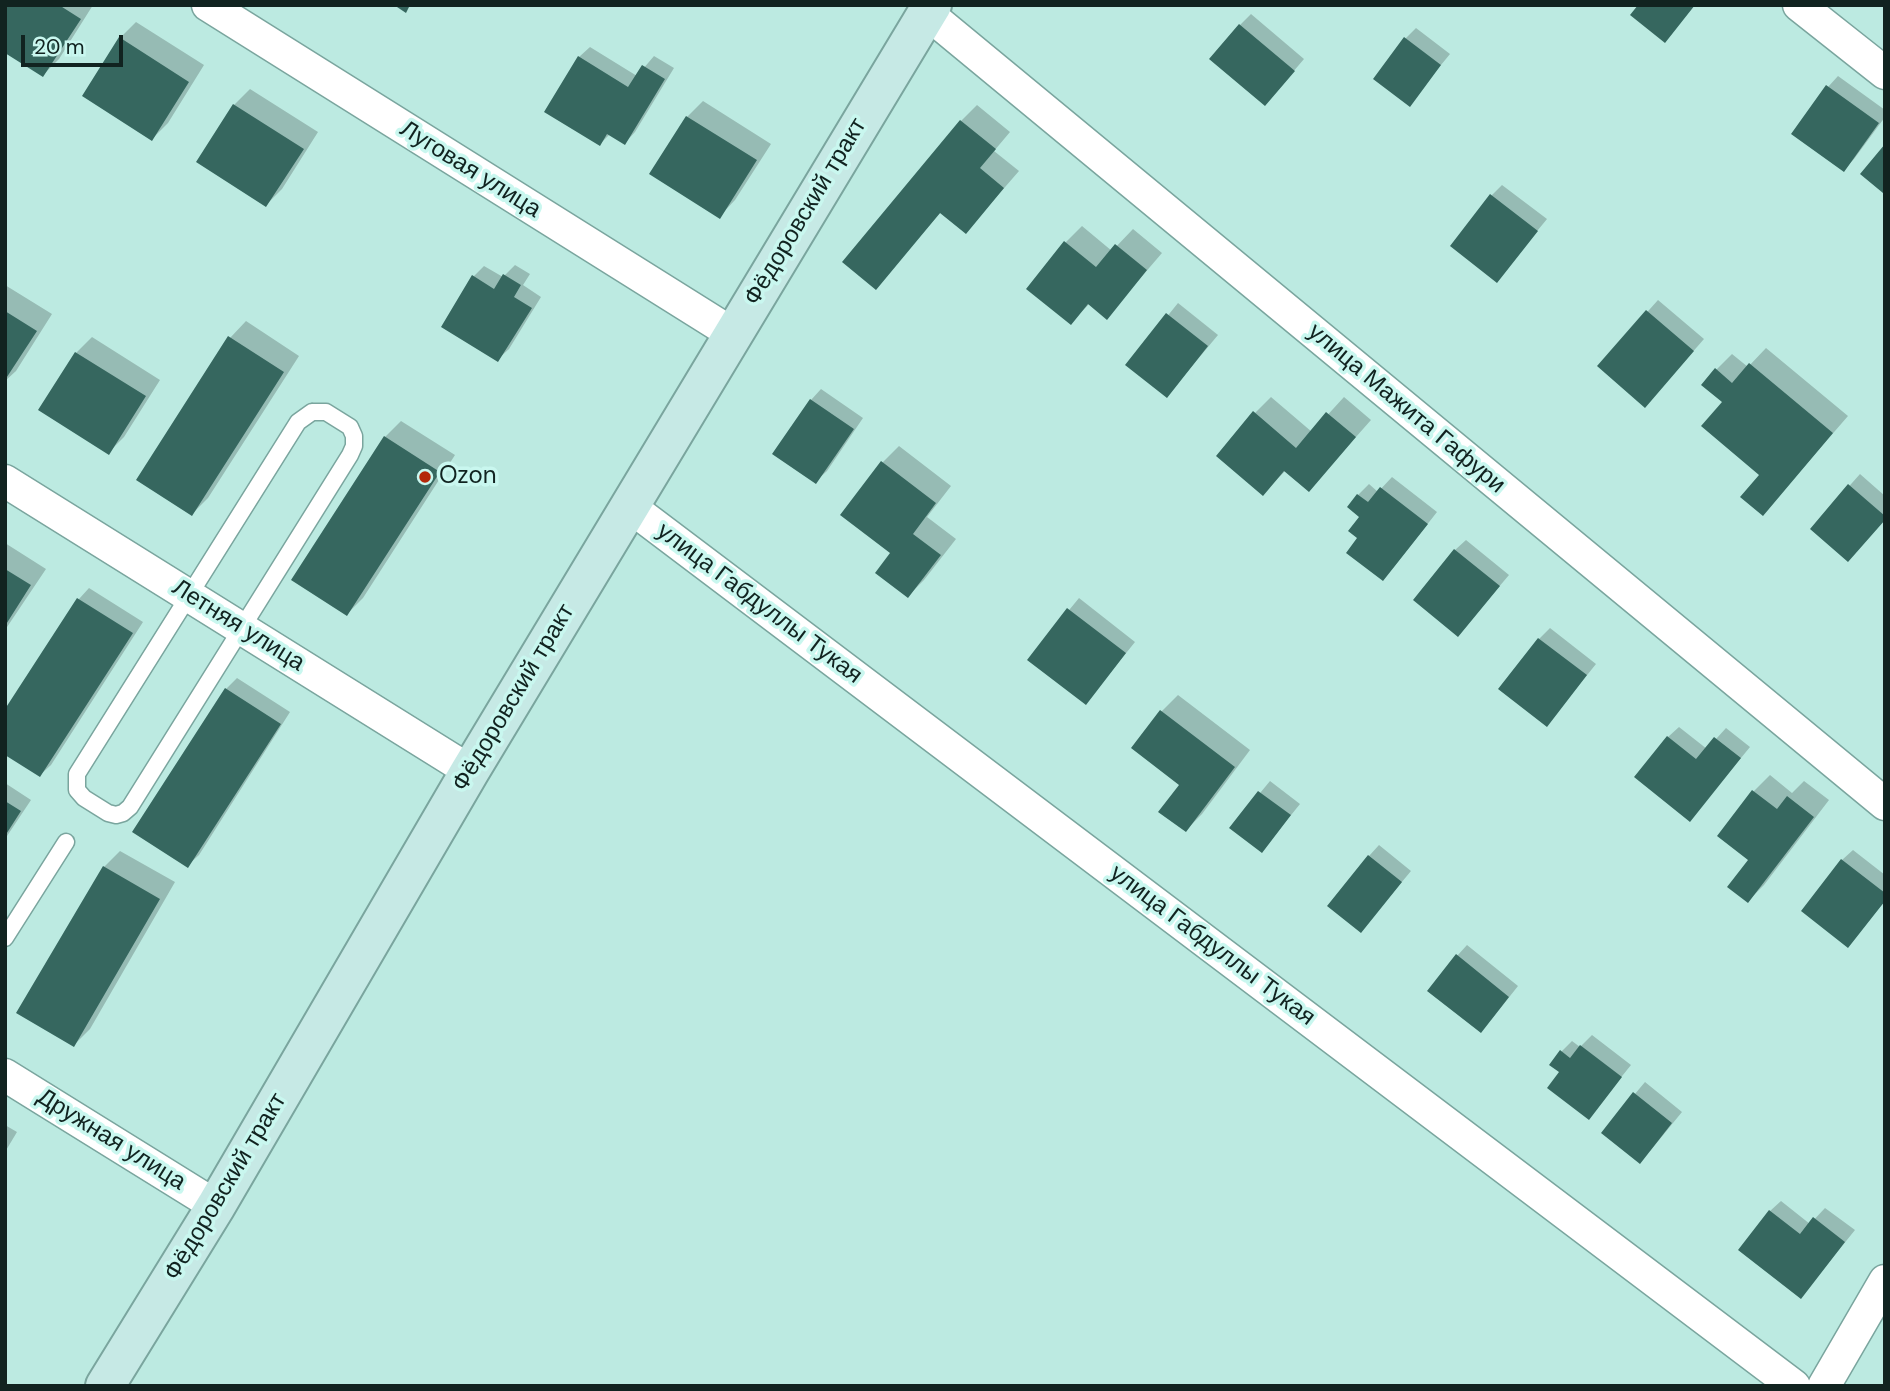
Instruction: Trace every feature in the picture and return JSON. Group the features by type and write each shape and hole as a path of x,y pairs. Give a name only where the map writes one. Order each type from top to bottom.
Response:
{"street":[{"name":"Луговая улица","path":"208,5 733,334"},
{"path":"1799,5 1885,73"},
{"name":"Фёдоровский тракт","path":"105,1386 216,1206 470,771 929,9"},
{"name":"улица Мажита Гафури","path":"929,9 1885,804"},
{"name":"Летняя улица","path":"5,481 470,771"},
{"name":"улица Габдуллы Тукая","path":"629,506 1794,1386"},
{"name":"Дружная улица","path":"5,1075 216,1206"},
{"path":"1824,1386 1885,1281"}],"lane":[{"path":"312,412 326,412 350,427 354,446 130,807 116,816 84,798 77,790 77,774 189,595 298,422 312,412"},
{"path":"5,938 65,842"}],"building":[{"path":"5,5 59,5 81,19 43,77 5,53"},
{"path":"394,5 410,5 406,13"},
{"path":"1638,5 1695,5 1665,43 1630,15"},
{"path":"1239,24 1295,71 1265,106 1209,59"},
{"path":"119,37 189,82 152,141 82,96"},
{"path":"1404,37 1441,65 1410,107 1373,79"},
{"path":"578,56 628,87 642,65 665,79 625,145 607,134 600,146 544,112"},
{"path":"1826,85 1879,123 1844,172 1791,134"},
{"path":"233,104 304,149 266,207 196,162"},
{"path":"686,116 757,160 720,219 649,174"},
{"path":"960,120 996,149 980,168 1004,188 966,234 940,213 876,290 842,262"},
{"path":"1885,144 1885,191 1883,193 1860,174"},
{"path":"1490,194 1538,231 1497,283 1450,246"},
{"path":"1064,241 1096,267 1115,244 1147,270 1107,320 1088,304 1071,325 1026,289"},
{"path":"503,274 521,285 514,297 532,308 498,362 441,327 472,275 494,289"},
{"path":"1646,310 1694,351 1645,408 1597,366"},
{"path":"5,311 37,331 5,380"},
{"path":"1166,313 1208,346 1167,398 1125,365"},
{"path":"228,336 284,372 192,516 136,480"},
{"path":"75,352 146,396 109,455 38,410"},
{"path":"1749,363 1833,433 1763,516 1740,497 1759,475 1701,426 1722,402 1701,385 1715,368 1732,383"},
{"path":"810,399 854,429 816,484 772,454"},
{"path":"1253,411 1296,448 1326,412 1356,437 1309,492 1284,471 1263,496 1216,456"},
{"path":"384,436 440,472 347,616 291,580"},
{"path":"881,461 936,503 913,534 941,555 908,598 875,573 890,553 840,515"},
{"path":"1848,484 1885,516 1885,520 1848,562 1810,529"},
{"path":"1380,487 1428,524 1383,581 1346,553 1357,538 1348,531 1359,517 1347,507 1357,494 1368,502"},
{"path":"1454,549 1500,586 1458,637 1413,600"},
{"path":"5,569 31,585 5,626"},
{"path":"77,598 133,633 40,777 5,755 5,709"},
{"path":"1067,608 1126,653 1086,705 1027,660"},
{"path":"1538,638 1587,675 1547,727 1498,689"},
{"path":"225,688 281,724 188,868 132,832"},
{"path":"1160,710 1235,767 1186,832 1158,812 1179,785 1131,748"},
{"path":"1667,736 1696,759 1714,737 1741,758 1690,822 1634,777"},
{"path":"1752,790 1777,809 1787,796 1814,817 1748,903 1727,887 1748,860 1717,836"},
{"path":"1258,791 1291,815 1262,853 1229,828"},
{"path":"5,801 21,811 5,836"},
{"path":"1368,855 1402,882 1361,933 1327,906"},
{"path":"1841,859 1885,893 1885,901 1848,948 1801,911"},
{"path":"103,866 160,899 74,1047 16,1013"},
{"path":"1456,954 1509,997 1481,1033 1427,991"},
{"path":"1580,1045 1622,1077 1589,1120 1547,1088 1559,1072 1549,1065 1560,1050 1570,1058"},
{"path":"1633,1092 1672,1123 1640,1164 1601,1133"},
{"path":"1769,1210 1800,1234 1813,1217 1845,1242 1801,1299 1738,1250"}],"place":[{"name":"Ozon","path":"425,477"}]}
